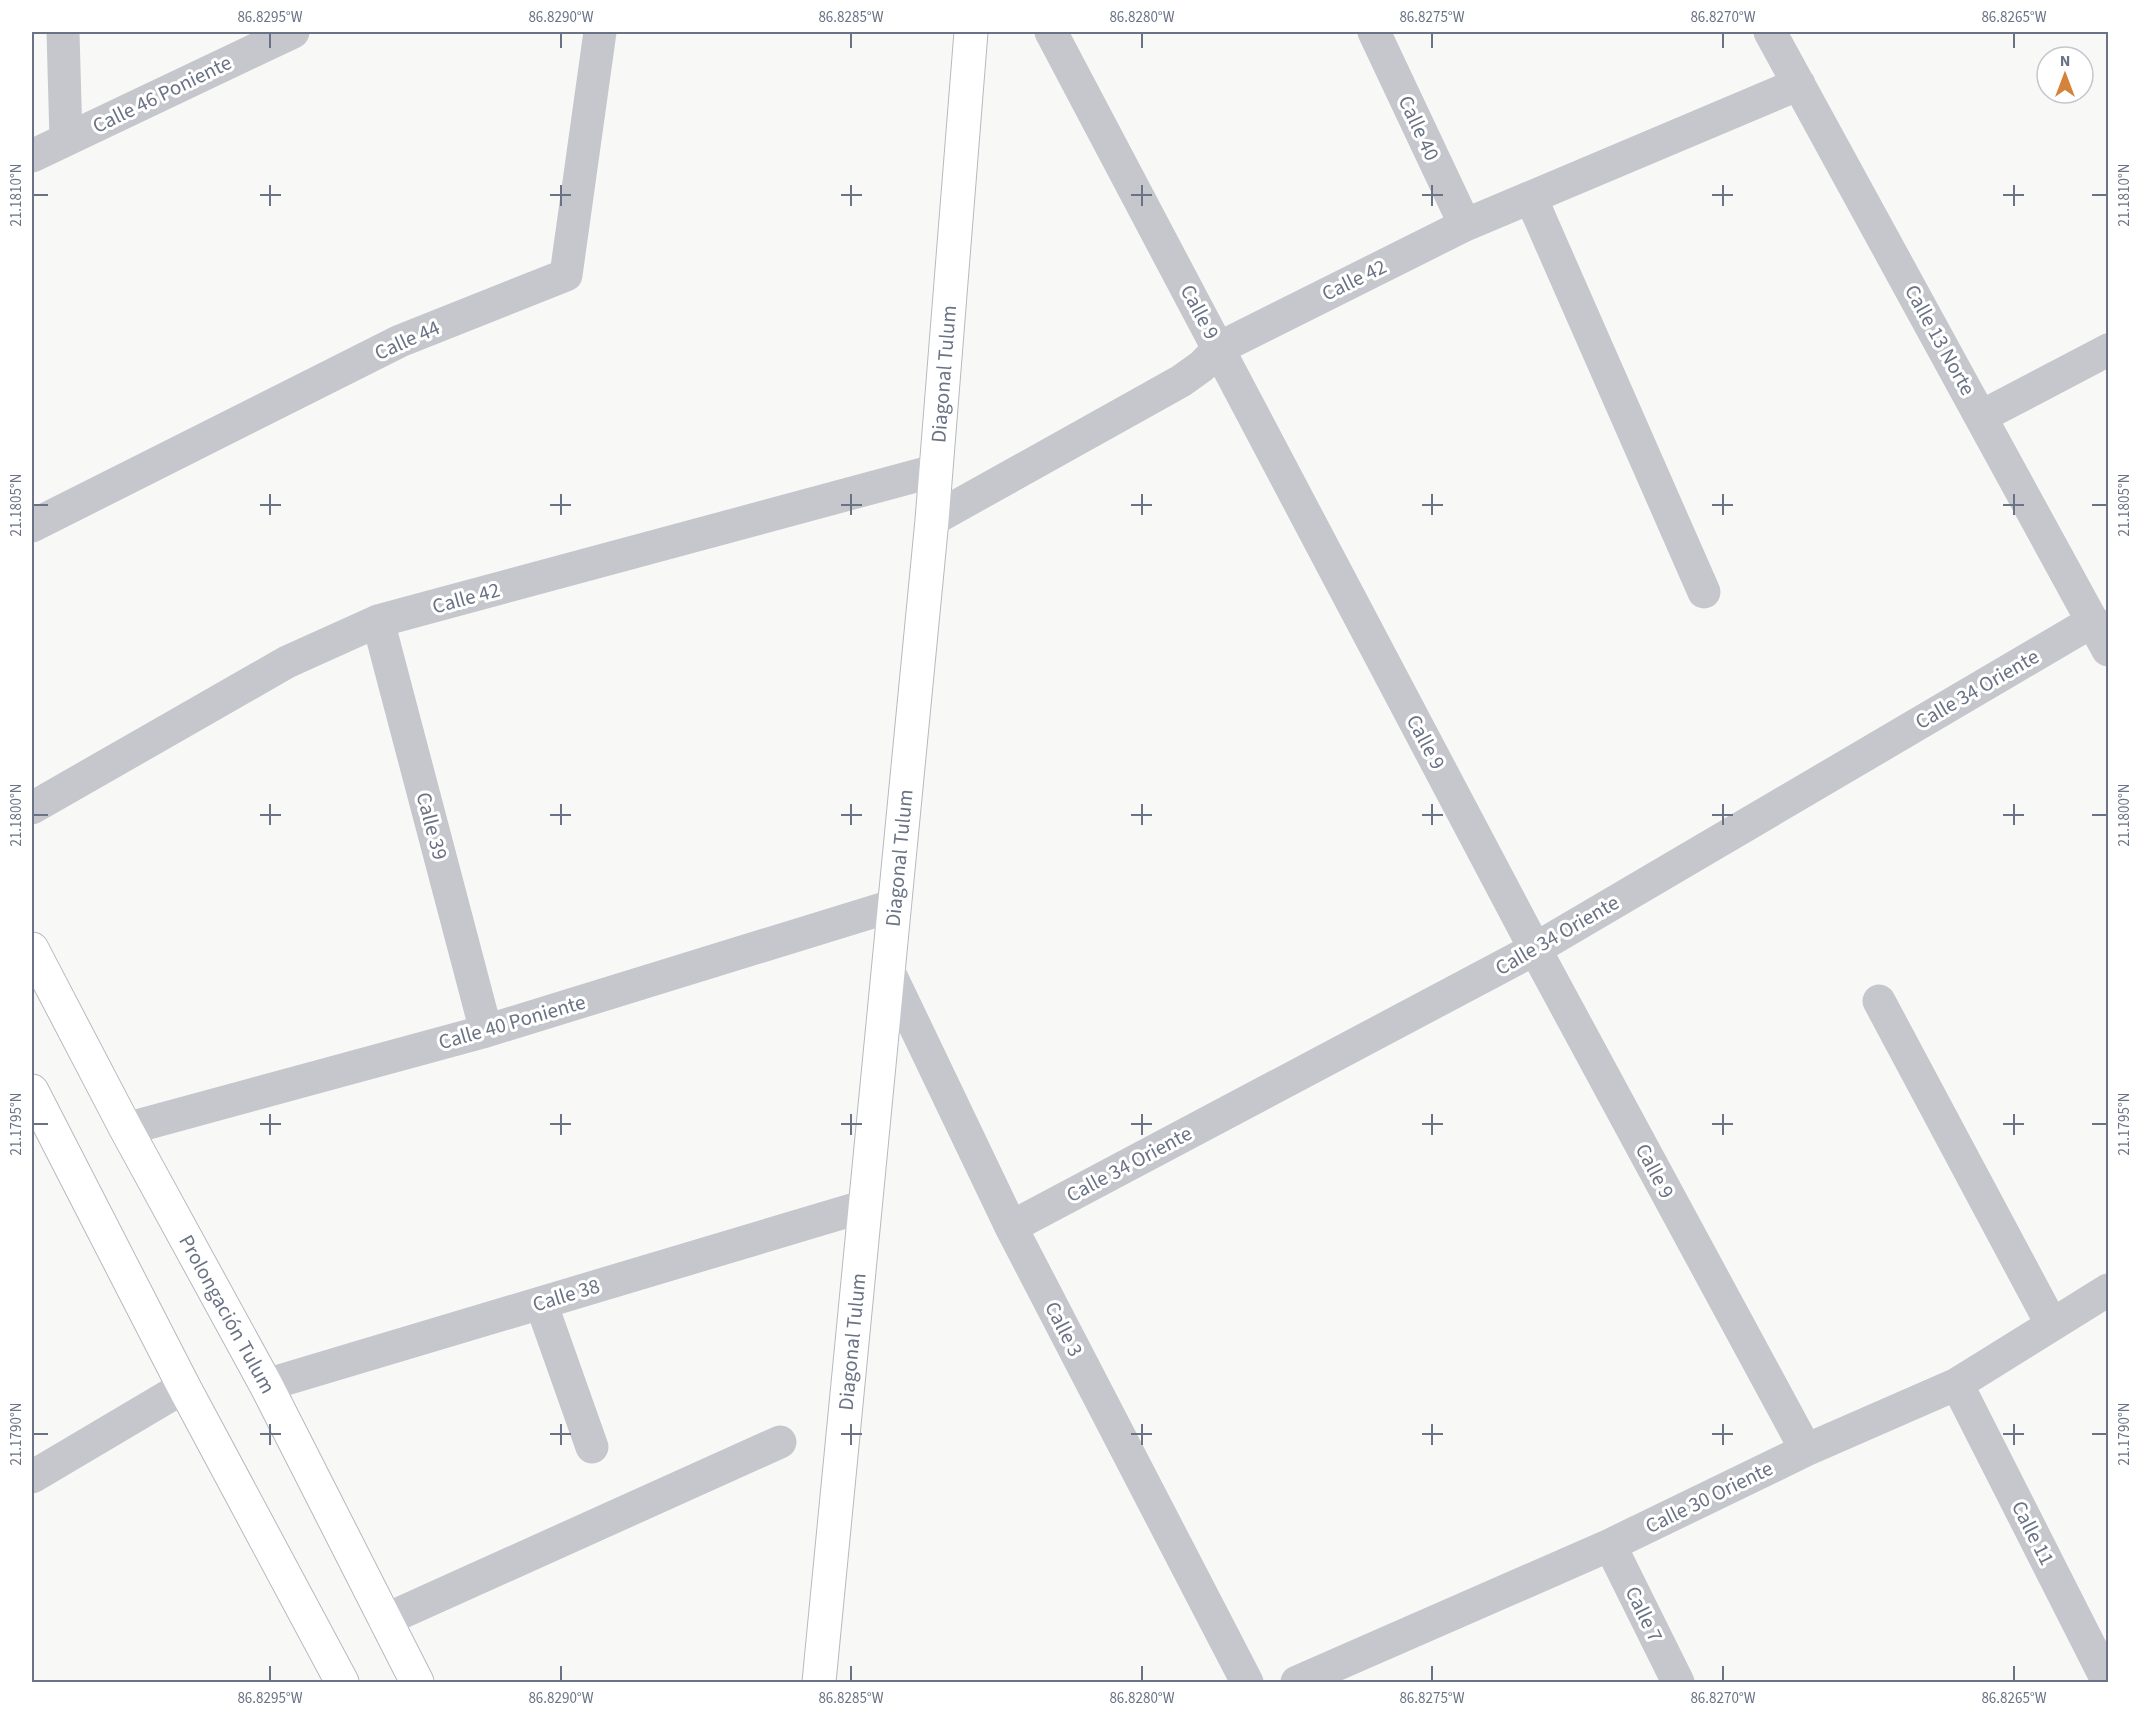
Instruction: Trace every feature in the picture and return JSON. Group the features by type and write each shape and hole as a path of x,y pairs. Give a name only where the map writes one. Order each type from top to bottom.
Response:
{"main road":[{"name":"Diagonal Tulum","path":"819,1683 932,520 934,471 971,32"},
{"name":"Prolongación Tulum","path":"32,949 126,1129 266,1385 417,1683"},
{"path":"32,1091 184,1387 342,1683"}],"street":[{"path":"63,32 66,140"},
{"name":"Calle 46 Poniente","path":"32,156 293,32"},
{"name":"Calle 44","path":"32,526 400,341 566,275 600,32"},
{"name":"Calle 9","path":"1051,32 1535,949 1806,1450"},
{"name":"Calle 40","path":"1374,32 1465,225"},
{"name":"Calle 13 Norte","path":"1770,32 2109,651"},
{"name":"Calle 42","path":"932,520 1181,381 1202,366 1219,348 1465,225 1798,84"},
{"path":"1531,198 1704,592"},
{"path":"1982,416 2109,350"},
{"name":"Calle 42","path":"32,808 287,662 378,621 934,471"},
{"name":"Calle 39","path":"378,621 486,1031"},
{"name":"Calle 34 Oriente","path":"1011,1227 1535,949 2092,621"},
{"name":"Calle 40 Poniente","path":"126,1129 486,1031 895,905"},
{"name":"Calle 3","path":"889,972 1011,1227 1247,1683"},
{"path":"1879,1001 2052,1325"},
{"name":"Calle 38","path":"266,1385 865,1206"},
{"name":"Calle 30 Oriente","path":"1297,1683 1610,1545 1806,1450 1957,1384 2109,1290"},
{"path":"541,1303 592,1447"},
{"name":"Calle 11","path":"1957,1384 2109,1682"},
{"path":"32,1477 184,1387"},
{"path":"385,1620 780,1442"},
{"name":"Calle 7","path":"1610,1545 1678,1683"}]}
